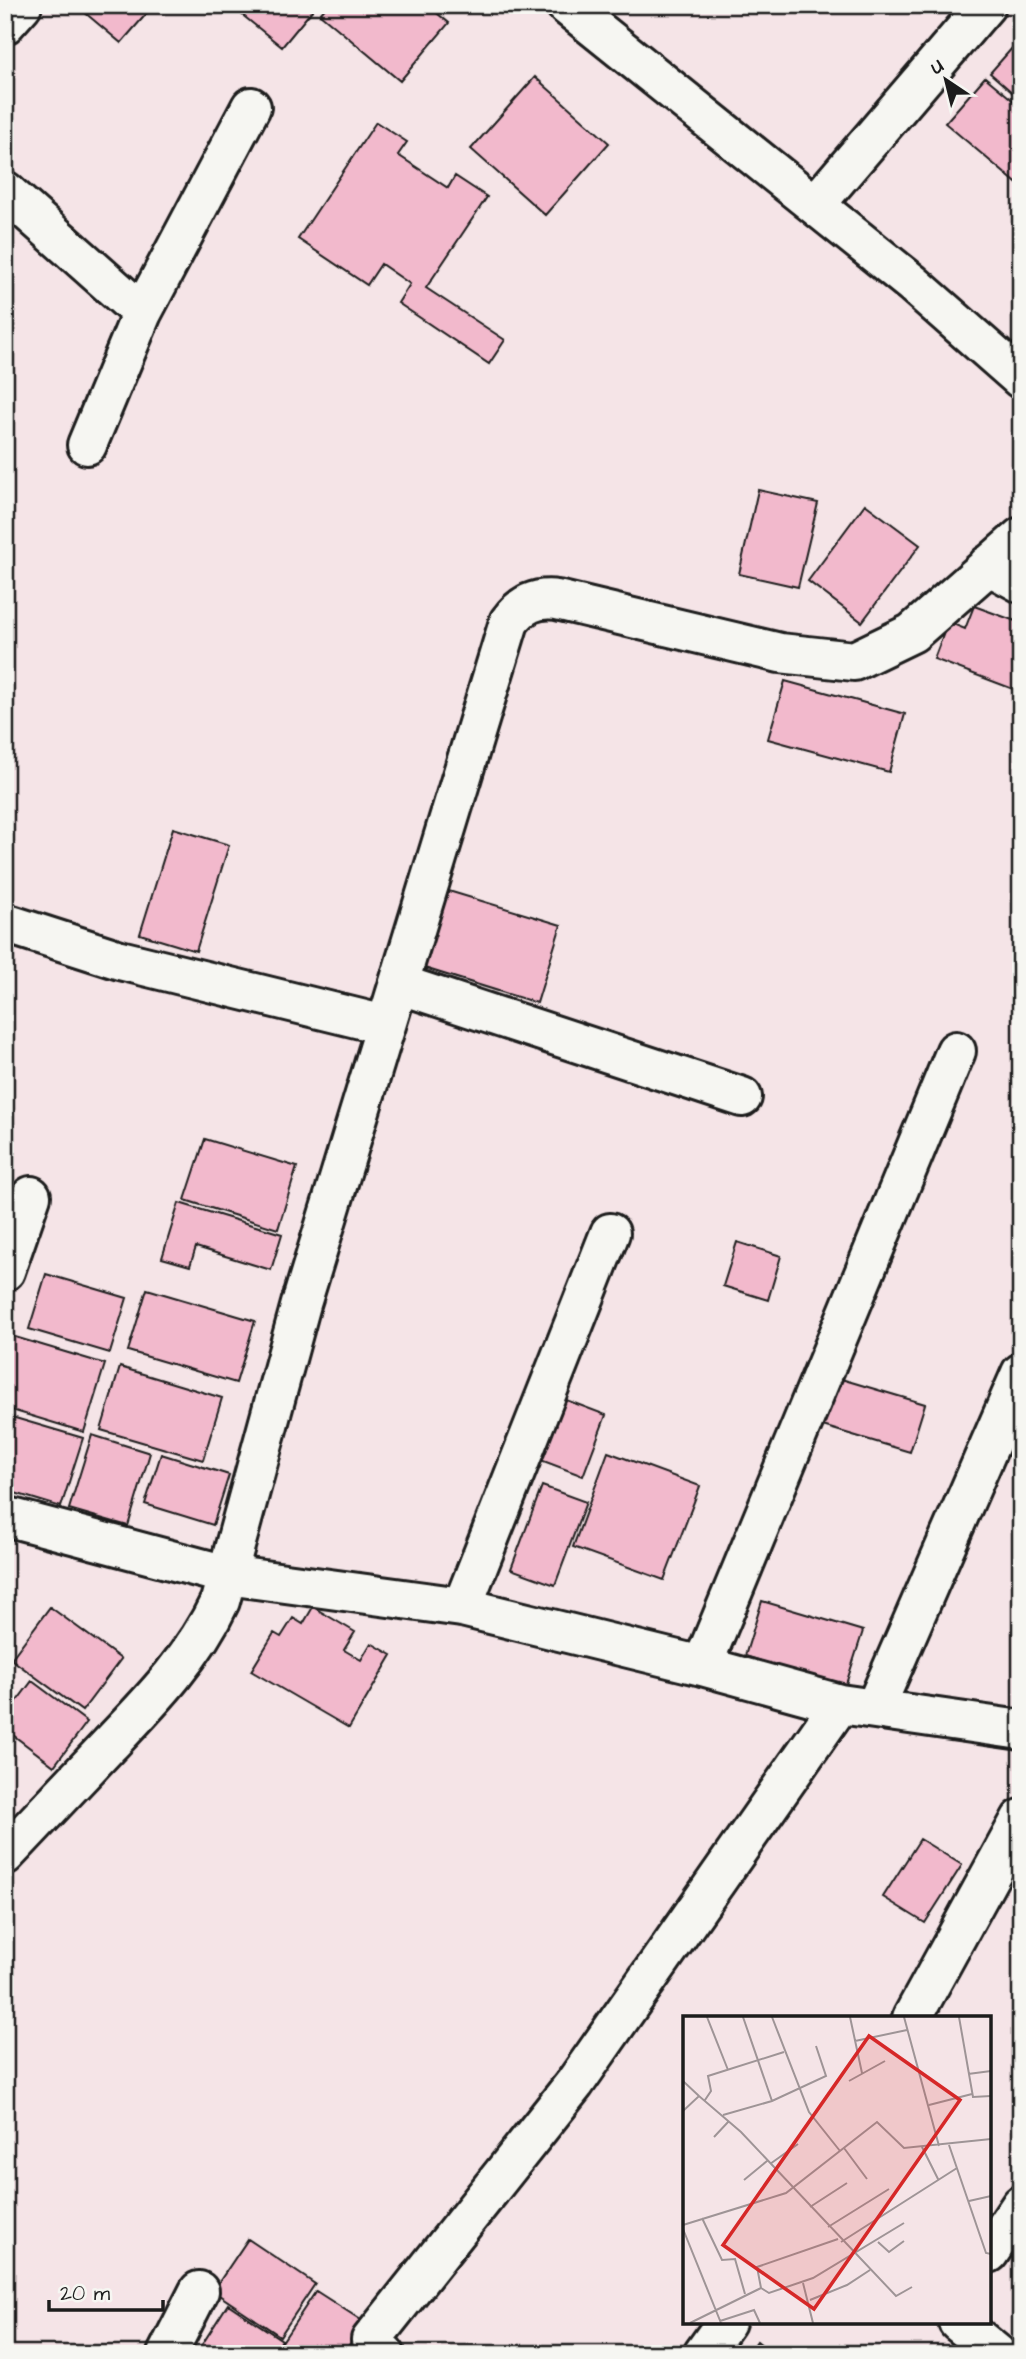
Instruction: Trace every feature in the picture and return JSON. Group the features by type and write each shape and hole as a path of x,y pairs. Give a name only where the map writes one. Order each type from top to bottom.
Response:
{"street":[{"path":"5,24 22,5"},
{"path":"566,5 912,283 1021,379"},
{"path":"815,205 986,5"},
{"path":"87,445 142,313 251,107"},
{"path":"5,191 142,313"},
{"path":"5,1855 141,1712 185,1660 207,1629 219,1601 301,1304 509,622 516,612 544,598 780,653 854,661 912,633 1004,574 1021,537"},
{"path":"5,923 120,960 385,1025"},
{"path":"400,984 741,1097"},
{"path":"702,1666 956,1052"},
{"path":"5,1271 31,1196"},
{"path":"462,1607 610,1233"},
{"path":"384,2354 371,2340 575,2083 858,1706 1021,1373"},
{"path":"5,1516 227,1575 462,1607 858,1706 1021,1730"},
{"path":"913,2016 1021,1819"},
{"path":"991,2250 1021,2205"},
{"path":"167,2354 199,2291"},
{"path":"703,2354 725,2324"},
{"path":"960,2324 997,2354"}],"building":[{"path":"90,5 140,5 148,12 121,43 84,12"},
{"path":"230,5 311,5 314,8 282,47"},
{"path":"328,5 427,5 449,23 400,81 320,14"},
{"path":"1021,38 1021,100 990,73"},
{"path":"535,77 609,143 545,215 471,149"},
{"path":"985,77 1021,107 1021,187 945,123"},
{"path":"376,122 407,142 398,155 448,188 455,176 487,197 426,288 505,340 489,364 398,303 410,284 381,264 367,285 298,239"},
{"path":"758,490 818,503 798,587 739,574"},
{"path":"865,504 920,545 862,622 808,581"},
{"path":"974,606 1021,623 1021,692 934,659 948,622 965,629"},
{"path":"785,681 905,714 889,772 768,739"},
{"path":"173,828 229,845 196,951 140,934"},
{"path":"442,889 561,925 537,1003 418,966"},
{"path":"205,1139 297,1167 278,1229 185,1200"},
{"path":"179,1203 282,1234 271,1270 196,1247 190,1266 162,1258"},
{"path":"737,1242 781,1256 768,1300 723,1286"},
{"path":"46,1274 127,1298 110,1353 29,1329"},
{"path":"147,1289 255,1321 236,1383 128,1351"},
{"path":"5,1334 105,1364 84,1432 5,1408"},
{"path":"120,1367 222,1398 203,1460 101,1430"},
{"path":"831,1376 925,1404 910,1452 816,1424"},
{"path":"553,1395 606,1415 583,1476 530,1456"},
{"path":"5,1415 83,1438 61,1507 5,1490"},
{"path":"92,1435 150,1453 128,1526 69,1509"},
{"path":"608,1452 700,1486 664,1580 573,1547"},
{"path":"161,1454 229,1475 213,1525 145,1504"},
{"path":"542,1486 586,1502 555,1585 511,1569"},
{"path":"762,1601 863,1631 845,1687 745,1656"},
{"path":"50,1607 121,1659 82,1711 11,1659"},
{"path":"313,1607 355,1632 344,1650 361,1660 371,1643 392,1655 349,1728 251,1671 274,1633 281,1637 293,1618 303,1624"},
{"path":"32,1681 87,1722 54,1766 5,1729 5,1717"},
{"path":"920,1839 962,1865 925,1923 883,1897"},
{"path":"248,2239 315,2284 280,2336 213,2291"},
{"path":"316,2291 364,2322 343,2354 274,2354"},
{"path":"228,2304 282,2340 273,2354 196,2354"},
{"path":"757,2341 773,2354 748,2354"}]}
